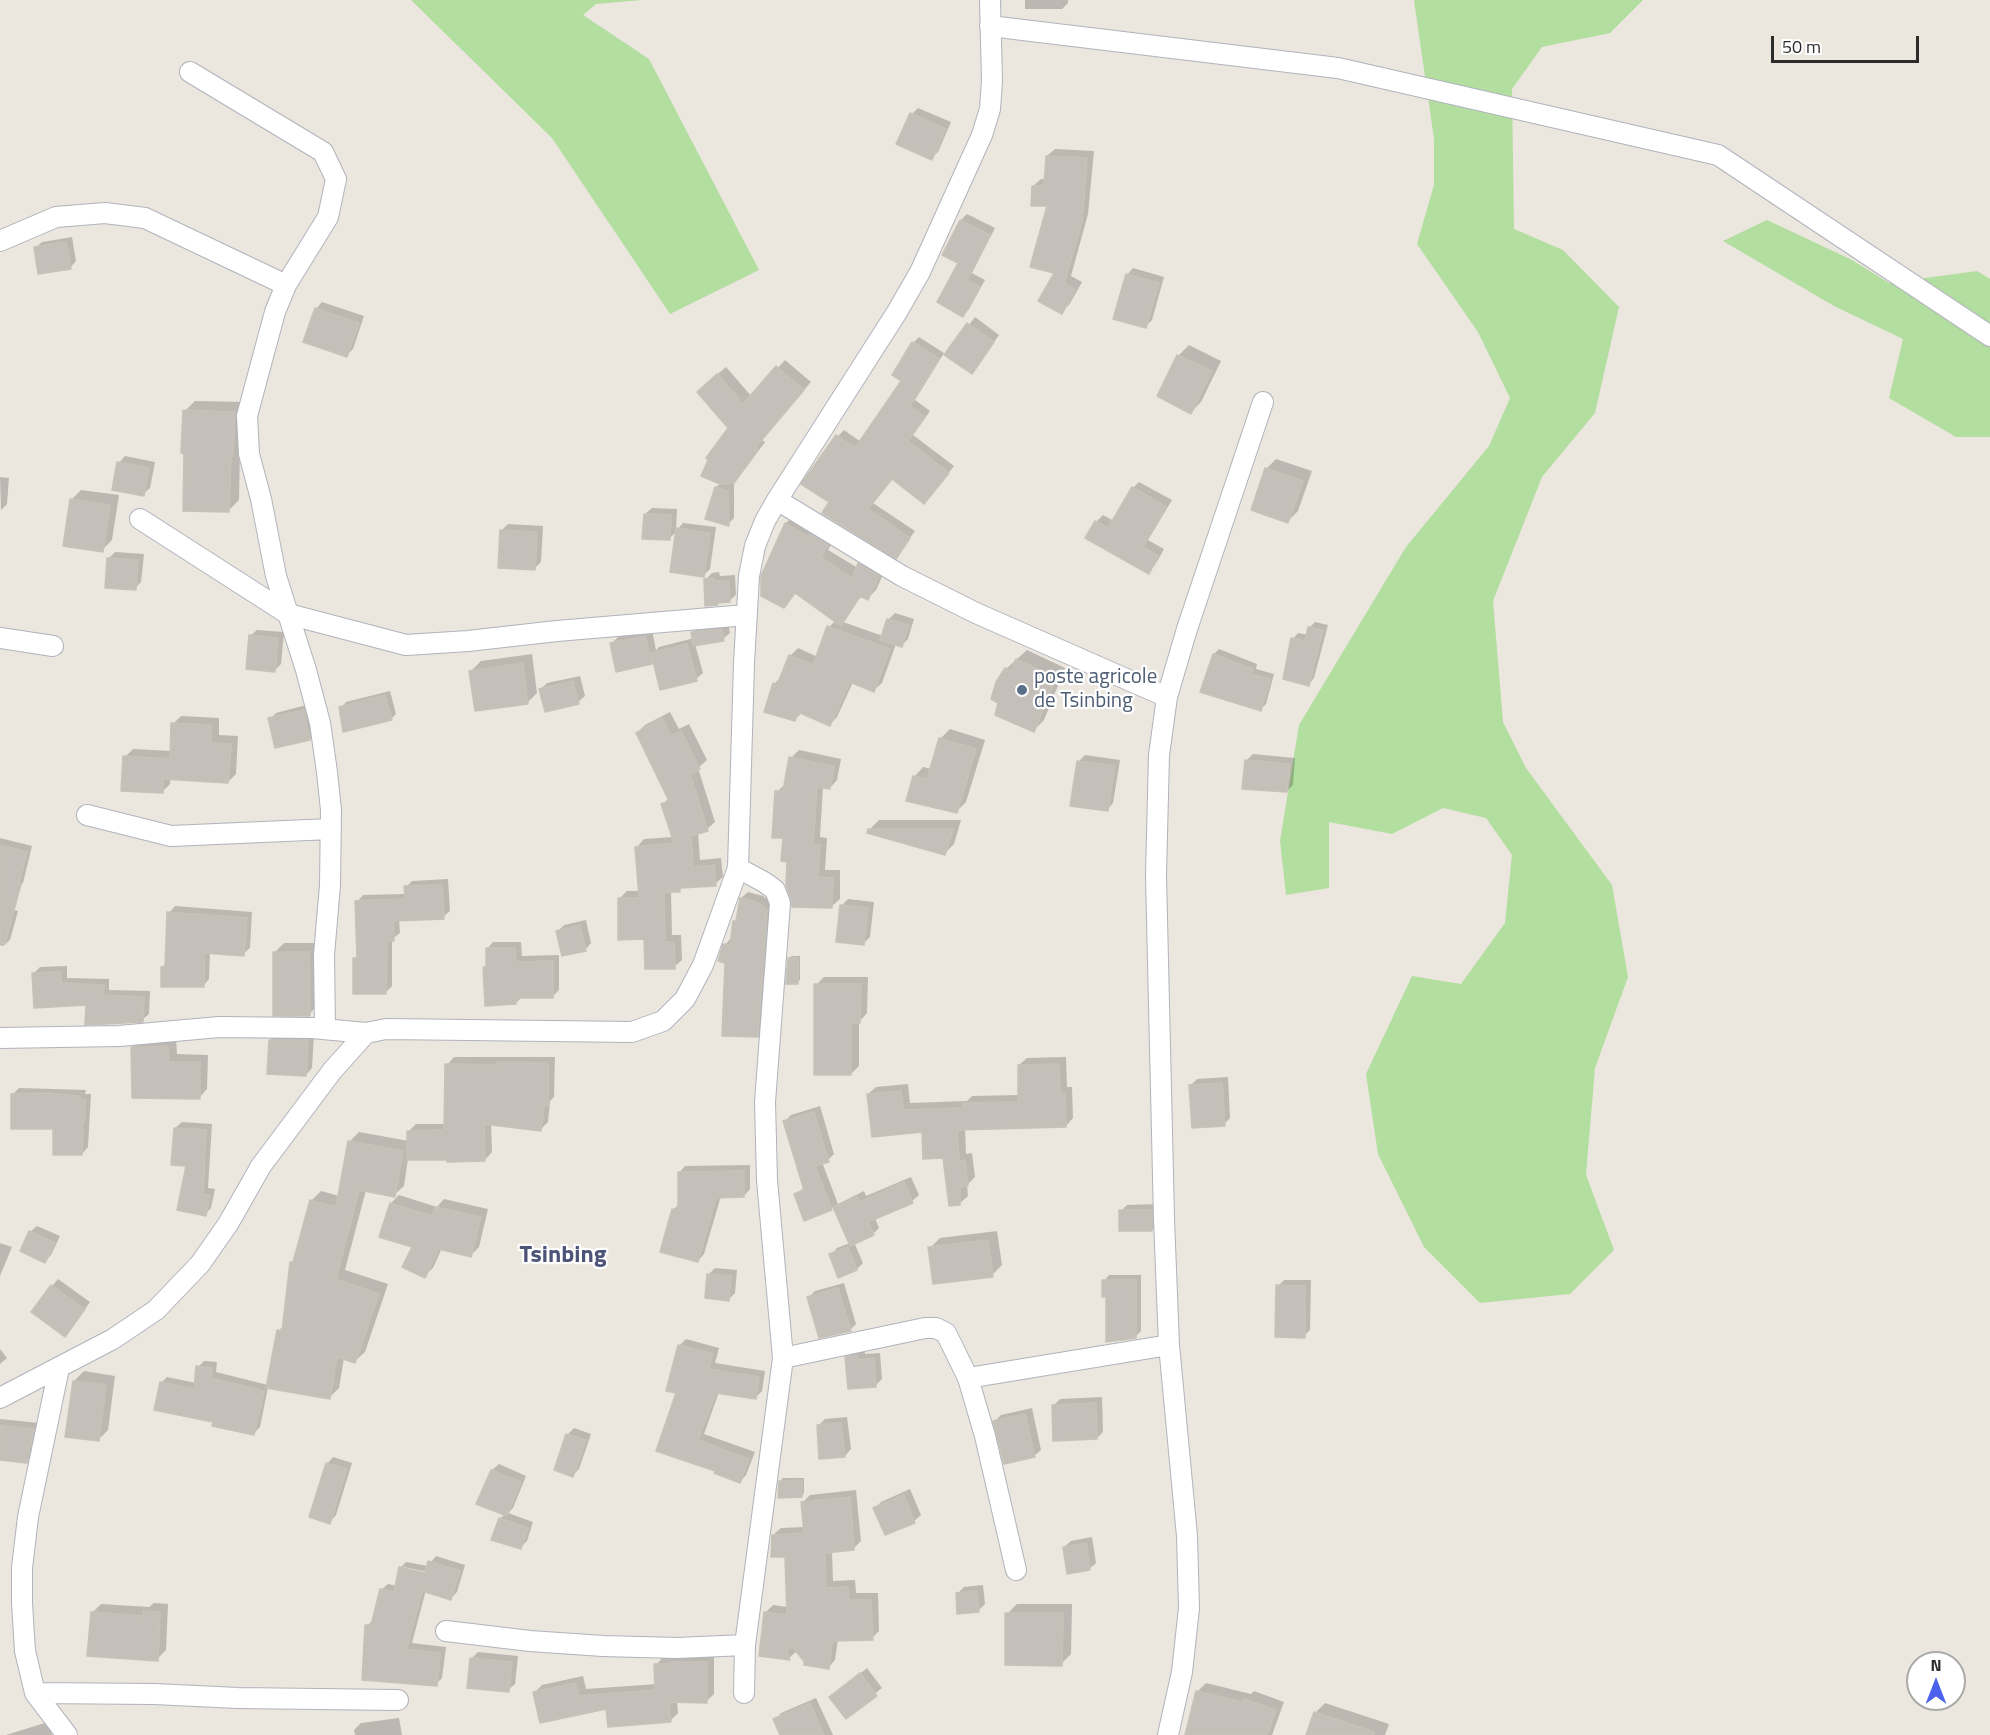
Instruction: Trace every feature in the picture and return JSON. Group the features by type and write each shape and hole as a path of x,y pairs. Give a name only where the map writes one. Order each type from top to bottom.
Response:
{"street":[{"path":"0,1038 119,1036 219,1027 325,1029 366,1033 386,1029 632,1032 663,1021 685,999 704,965 738,868 746,615 749,576 755,546 777,500 914,282 982,135 990,109 992,81 990,0"},
{"path":"990,26 1338,68 1718,155 1990,336"},
{"path":"190,72 323,152 336,179 328,217 286,285 275,312 247,416 249,454 261,499 276,576 320,723 327,771 331,830 330,885 324,955 325,1029"},
{"path":"0,241 57,217 105,213 146,218 286,285"},
{"path":"1168,1735 1182,1672 1189,1608 1187,1536 1169,1345 1164,1219 1156,875 1159,755 1167,697 1187,629 1263,402"},
{"path":"777,500 902,576 954,603 1167,697"},
{"path":"140,519 288,614 406,645 468,642 557,631 746,615"},
{"path":"0,638 53,646"},
{"path":"87,815 171,836 331,830"},
{"path":"738,868 775,890 780,903 765,1102 767,1180 783,1358 745,1645 744,1693"},
{"path":"0,1398 113,1340 156,1310 200,1263 228,1224 261,1166 332,1071 366,1033"},
{"path":"783,1358 925,1328 936,1328 946,1333 968,1378 985,1436 1016,1570"},
{"path":"968,1378 1169,1345"},
{"path":"59,1368 28,1517 22,1568 25,1651 35,1693 67,1735"},
{"path":"446,1631 531,1641 603,1646 677,1648 745,1645"},
{"path":"35,1693 398,1700"}],"green space":[{"path":"411,0 642,0 596,4 583,15 649,59 759,270 670,314 552,138"},
{"path":"1414,0 1643,0 1610,33 1542,47 1512,89 1514,229 1563,250 1619,307 1595,413 1542,477 1493,601 1503,722 1526,768 1612,885 1628,977 1595,1068 1586,1175 1614,1250 1570,1294 1480,1303 1424,1247 1378,1154 1366,1074 1412,976 1461,984 1505,923 1512,855 1486,818 1443,808 1392,834 1329,822 1329,888 1286,895 1280,841 1299,725 1406,547 1489,446 1510,398 1478,332 1417,244 1434,185 1434,139"},
{"path":"1767,220 1852,260 1889,283 1977,271 1990,279 1990,437 1956,437 1889,398 1903,339 1834,306 1723,241"}],"building":[{"path":"910,113 946,129 932,160 896,144"},
{"path":"1046,156 1087,158 1082,222 1064,283 1075,290 1062,314 1038,301 1054,273 1030,267 1047,206 1031,206 1032,186 1044,186"},
{"path":"960,220 990,235 967,280 980,287 963,317 937,302 958,263 942,255"},
{"path":"66,242 71,269 38,274 34,247"},
{"path":"1126,274 1159,283 1146,328 1113,319"},
{"path":"315,308 359,323 347,357 303,342"},
{"path":"967,323 994,342 972,374 944,355"},
{"path":"912,342 939,359 910,406 925,417 908,441 949,473 924,504 892,479 868,509 910,538 896,559 822,513 829,502 801,484 836,435 855,448 901,381 892,375"},
{"path":"1177,355 1212,371 1191,414 1157,396"},
{"path":"776,366 804,390 755,448 758,450 734,483 720,484 701,476 708,460 706,458 728,428 697,392 717,374 743,404"},
{"path":"183,410 235,412 229,512 183,511 184,454 181,453"},
{"path":"117,462 149,468 144,496 112,490"},
{"path":"1265,468 1303,481 1288,523 1251,510"},
{"path":"715,487 728,491 729,526 705,519"},
{"path":"1132,487 1166,507 1143,547 1158,556 1149,574 1085,538 1095,521 1108,528"},
{"path":"70,499 110,505 103,552 63,546"},
{"path":"644,514 671,515 670,540 642,539"},
{"path":"785,523 808,537 810,534 828,545 821,558 852,578 858,563 879,576 868,600 860,596 841,626 795,593 784,608 761,596 761,576"},
{"path":"676,528 710,533 704,577 670,572"},
{"path":"500,530 537,532 535,570 498,568"},
{"path":"107,558 138,560 136,590 105,588"},
{"path":"713,578 714,581 729,581 730,602 705,606 704,579"},
{"path":"887,619 909,625 902,647 880,640"},
{"path":"827,626 890,649 874,692 850,682 830,726 798,712 795,721 764,712 773,683 777,685 789,655 813,665"},
{"path":"1308,627 1323,630 1309,686 1283,679 1291,638 1305,641"},
{"path":"722,629 724,641 693,646 691,632"},
{"path":"249,635 278,638 275,672 246,669"},
{"path":"645,636 652,664 616,672 610,643"},
{"path":"687,644 697,681 660,690 651,653"},
{"path":"1213,654 1253,669 1251,674 1270,679 1261,711 1200,692"},
{"name":"poste agricole de Tsinbing","path":"1016,659 1056,678 1034,732 995,715 998,703 991,699 996,682 1005,668 1012,671"},
{"path":"523,663 528,704 475,711 469,671"},
{"path":"573,681 579,704 545,712 539,689"},
{"path":"385,695 392,720 343,732 339,707"},
{"path":"304,710 310,740 275,748 268,718"},
{"path":"662,718 671,736 681,731 700,769 690,774 708,831 691,836 693,867 714,865 716,886 680,888 680,892 664,892 665,942 674,942 675,969 645,969 644,939 618,940 618,898 639,898 635,847 674,843 661,804 669,801 636,733"},
{"path":"171,723 211,725 211,743 231,744 228,783 163,779 163,793 121,791 123,756 170,759"},
{"path":"939,738 976,749 957,813 906,801 913,776 927,779"},
{"path":"789,757 834,766 830,789 817,787 813,845 820,845 818,877 833,878 832,908 792,907 786,885 787,862 781,861 783,838 772,838 775,791 783,791"},
{"path":"1245,760 1290,764 1287,792 1242,789"},
{"path":"1077,761 1115,766 1108,811 1070,806"},
{"path":"868,829 953,829 945,855 867,833"},
{"path":"0,845 27,852 5,944 0,943"},
{"path":"442,885 444,919 393,921 394,941 387,941 386,994 353,994 353,958 357,958 355,901 405,899 404,886"},
{"path":"740,898 757,902 767,910 758,1037 722,1036 725,963 718,961 723,944 730,945 733,921 736,921"},
{"path":"840,905 868,908 864,945 836,942"},
{"path":"167,912 247,918 244,956 204,953 204,987 161,987 161,967 165,967"},
{"path":"580,925 586,951 562,956 556,931"},
{"path":"486,948 515,948 516,962 553,961 553,998 516,998 516,1004 485,1006 483,967 486,967"},
{"path":"273,952 309,952 310,1016 273,1016"},
{"path":"788,958 798,958 798,984 786,984"},
{"path":"61,972 61,983 104,985 103,995 144,997 143,1022 85,1025 86,1005 34,1008 32,973"},
{"path":"814,984 861,984 860,1023 851,1023 851,1075 814,1075"},
{"path":"269,1040 308,1040 306,1076 267,1074"},
{"path":"168,1046 169,1062 200,1062 200,1099 132,1098 131,1047"},
{"path":"497,1062 548,1063 548,1106 544,1106 541,1131 484,1124 485,1161 407,1160 407,1131 444,1130 445,1064 497,1065"},
{"path":"1059,1064 1060,1094 1065,1094 1066,1127 957,1130 959,1161 965,1160 968,1186 960,1187 960,1205 949,1206 943,1158 923,1159 922,1132 872,1137 867,1094 901,1091 903,1110 963,1108 962,1103 1018,1102 1018,1065"},
{"path":"1222,1083 1225,1126 1192,1128 1189,1085"},
{"path":"45,1093 80,1096 80,1100 85,1100 82,1155 53,1155 53,1129 11,1129 11,1094"},
{"path":"814,1112 829,1162 815,1166 832,1210 804,1221 794,1194 804,1190 783,1121"},
{"path":"174,1128 206,1130 203,1194 210,1195 206,1216 177,1210 186,1166 171,1165"},
{"path":"348,1141 403,1151 395,1197 359,1190 336,1279 379,1294 355,1363 337,1357 330,1399 266,1388 277,1330 282,1331 290,1262 293,1262 310,1200 336,1207"},
{"path":"744,1171 744,1197 716,1198 698,1262 660,1252 672,1209 678,1211 678,1172"},
{"path":"904,1182 913,1203 868,1222 874,1235 850,1246 833,1207 857,1197 860,1202"},
{"path":"390,1203 432,1216 435,1207 481,1217 471,1257 439,1249 425,1278 402,1267 412,1247 379,1237"},
{"path":"1119,1210 1152,1210 1152,1231 1119,1231"},
{"path":"29,1231 55,1243 45,1263 20,1251"},
{"path":"988,1240 993,1277 933,1284 928,1247"},
{"path":"848,1247 857,1270 838,1278 829,1254"},
{"path":"707,1274 731,1276 729,1301 705,1298"},
{"path":"1102,1280 1136,1280 1136,1338 1106,1342 1106,1297 1102,1297"},
{"path":"51,1285 85,1309 65,1337 31,1312"},
{"path":"1276,1285 1305,1286 1305,1338 1275,1337"},
{"path":"838,1288 851,1331 819,1338 807,1297"},
{"path":"678,1345 713,1354 709,1369 759,1377 756,1399 716,1393 698,1440 749,1459 740,1483 714,1473 715,1471 656,1451 676,1393 666,1391"},
{"path":"857,1355 859,1360 874,1358 876,1387 848,1389 845,1357"},
{"path":"196,1366 212,1368 211,1378 264,1391 254,1435 212,1426 213,1422 154,1410 160,1382 194,1389"},
{"path":"73,1381 106,1385 99,1441 65,1437"},
{"path":"1096,1403 1097,1439 1053,1441 1052,1405"},
{"path":"1025,1414 1035,1457 1004,1464 993,1421"},
{"path":"841,1423 845,1457 819,1459 817,1425"},
{"path":"0,1425 34,1429 27,1463 0,1460"},
{"path":"566,1434 586,1440 573,1477 554,1470"},
{"path":"326,1463 347,1469 330,1524 309,1517"},
{"path":"491,1470 521,1482 507,1516 476,1504"},
{"path":"802,1480 802,1497 778,1498 779,1481"},
{"path":"904,1495 915,1523 885,1535 873,1508"},
{"path":"850,1497 854,1550 825,1553 826,1588 848,1587 849,1600 871,1600 873,1640 832,1641 829,1669 804,1665 804,1661 792,1647 786,1650 790,1660 759,1656 764,1612 787,1615 785,1557 771,1557 772,1535 804,1533 801,1502"},
{"path":"499,1518 528,1528 521,1549 491,1540"},
{"path":"1086,1543 1090,1570 1067,1574 1063,1547"},
{"path":"428,1561 460,1571 451,1600 422,1591 407,1649 440,1653 437,1686 362,1680 365,1625 371,1625 380,1589 394,1592 399,1567 425,1573"},
{"path":"977,1591 979,1612 957,1614 956,1593"},
{"path":"143,1611 160,1612 158,1661 87,1656 91,1612 143,1616"},
{"path":"1005,1613 1063,1613 1062,1666 1005,1665"},
{"path":"470,1658 512,1662 509,1692 467,1688"},
{"path":"670,1662 707,1662 707,1703 669,1702 671,1722 608,1727 606,1709 540,1723 533,1692 575,1683 579,1696 655,1690 654,1664 670,1664"},
{"path":"860,1673 877,1696 846,1719 829,1697"},
{"path":"1196,1691 1243,1702 1244,1699 1276,1710 1267,1735 1185,1735"},
{"path":"810,1703 824,1735 780,1735 773,1719"},
{"path":"1314,1712 1374,1732 1373,1735 1306,1735"}],"place":[{"name":"poste agricole de Tsinbing","path":"1022,690"}],"district":[{"name":"Tsinbing","path":"563,1256"}]}
